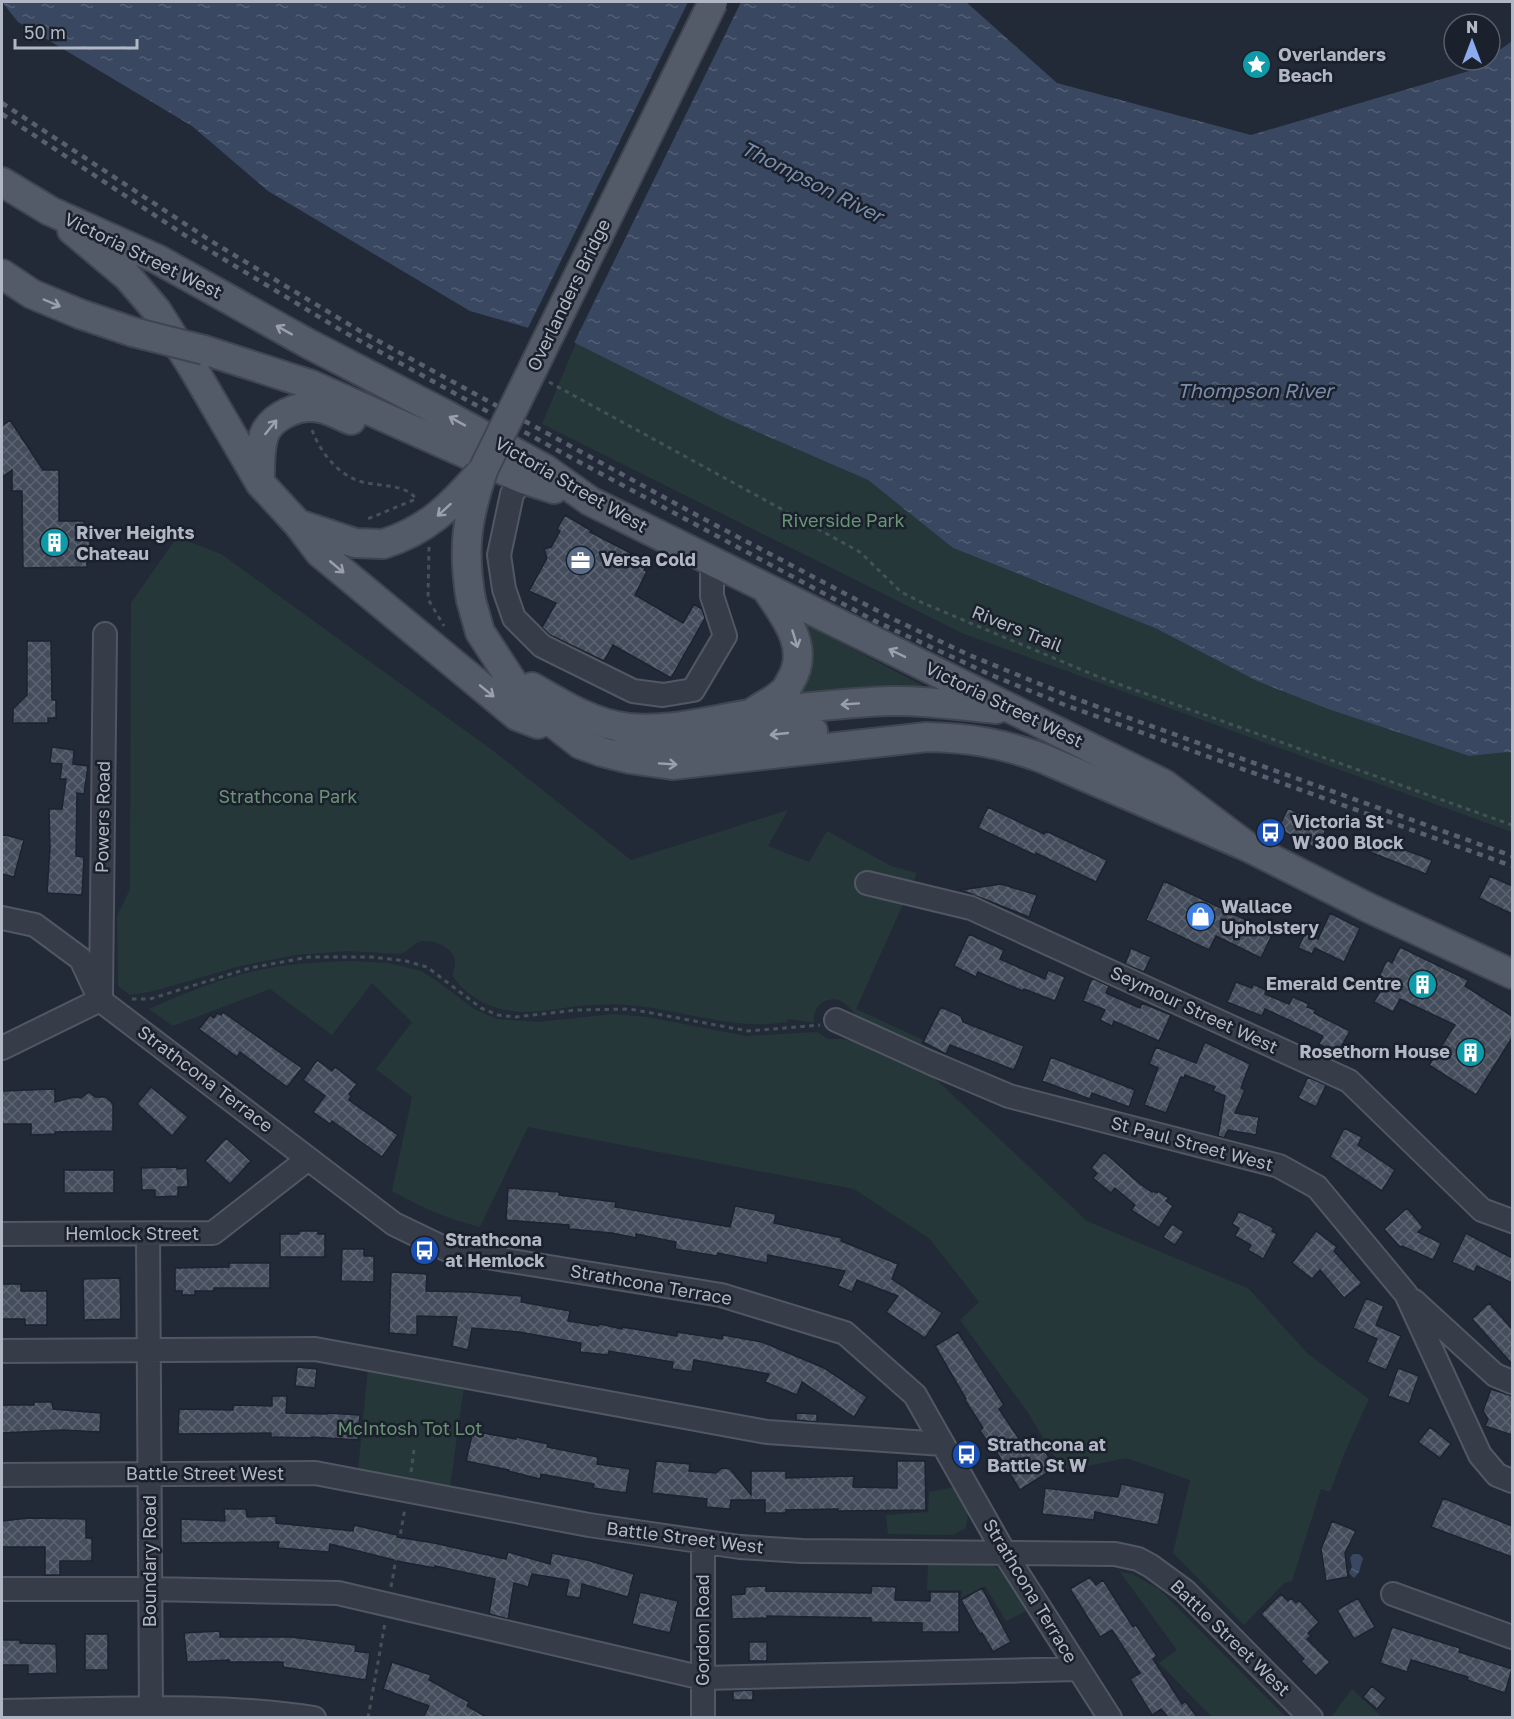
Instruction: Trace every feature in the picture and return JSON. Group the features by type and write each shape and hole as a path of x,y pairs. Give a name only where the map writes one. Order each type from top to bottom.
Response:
{"main road":[{"name":"Overlanders Bridge","path":"471,600 466,568 468,522 484,468 713,2"},
{"name":"Victoria Street West","path":"2,182 50,211 157,259 534,474 1164,784 1248,847"},
{"name":"Victoria Street West","path":"50,211 128,277 157,311 260,483 298,524 320,553 517,716 602,752 672,765 927,738 964,738 1007,746 1042,758 1248,847 1369,908 1512,974"},
{"path":"2,274 32,294 80,314 133,332 204,350 312,385 440,442 534,474"},
{"path":"260,483 260,454 265,434 278,419 289,411 304,407 321,408 380,431 440,442"},
{"path":"298,524 355,543 374,535 404,537 425,526 460,495 484,468"},
{"path":"748,715 783,693 796,672 799,658 796,639 788,620 766,589"},
{"name":"Victoria Street West","path":"471,600 480,632 510,672 525,701 580,744"},
{"path":"510,672 568,708 600,721 628,728 663,728 722,721 748,715 894,701 1013,710"},
{"path":"510,672 564,717 595,733 628,742 668,744 916,722 965,724 1004,732 1046,742 1224,830"}],"street":[{"path":"534,474 512,494 499,555 504,589 514,618 542,646 633,692 663,695 693,690 725,636 712,596 712,562"},
{"name":"Powers Road","path":"100,1000 105,634"},
{"name":"Seymour Street West","path":"867,883 971,908 1349,1081 1482,1210 1512,1221"},
{"path":"2,918 35,926 81,959 100,1000 2,1048"},
{"name":"Strathcona Terrace","path":"100,1000 394,1224 450,1251 721,1295 845,1333 915,1395 1004,1552 1110,1718"},
{"name":"St Paul Street West","path":"836,1020 1009,1096 1279,1166 1317,1187 1406,1294 1480,1455 1497,1475 1512,1481"},
{"name":"Hemlock Street","path":"2,1234 213,1233 308,1159"},
{"name":"Boundary Road","path":"148,1234 151,1709"},
{"path":"1406,1294 1495,1375 1512,1383"},
{"path":"2,1351 315,1348 767,1432 943,1444"},
{"path":"1480,1455 1512,1466"},
{"name":"Battle Street West","path":"2,1475 315,1473 589,1525 740,1547 802,1551 1115,1554 1150,1566 1185,1591 1311,1718"},
{"name":"Gordon Road","path":"703,1542 703,1718"},
{"path":"2,1589 338,1593 703,1678 1078,1670"},
{"path":"1393,1594 1512,1636"},
{"path":"2,1711 231,1710 314,1718"}],"path":[{"name":"Rivers Trail","path":"549,382 860,552 901,591 925,604 987,632 1099,677 1512,825"},
{"path":"304,407 318,444 342,472 366,483 409,491 416,499 362,521 374,535"},
{"path":"429,545 427,586 429,603"},
{"path":"100,1000 150,999 250,968 309,957 372,957 406,961 428,968 481,1008 498,1015 516,1017 576,1010 630,1009 748,1031 815,1027 836,1020"},
{"path":"410,1476 414,1450"},
{"path":"369,1718 405,1506"}],"green space":[{"name":"Riverside Park","path":"576,343 725,418 868,480 953,548 1155,628 1257,681 1328,709 1469,756 1512,753 1512,832 964,634 542,424"},
{"name":"Strathcona Park","path":"177,537 221,554 492,750 631,860 788,810 768,846 809,862 827,831 891,866 917,873 856,1009 923,1040 919,1047 872,1027 847,1005 830,999 818,1006 814,1023 788,1019 787,1022 769,1024 734,1023 647,1007 606,1004 535,1012 501,1009 481,1001 462,987 453,976 455,962 452,953 438,943 426,941 416,943 400,954 349,951 295,955 240,966 154,991 130,995 118,986 117,916 130,889 131,603"},
{"path":"809,626 927,688 803,701 804,627"},
{"path":"351,961 388,963 421,971 474,1009 497,1019 538,1022 614,1014 647,1017 746,1036 817,1032 828,1039 875,1043 913,1058 1087,1221 1249,1289 1308,1354 1369,1399 1330,1492 1321,1489 1292,1581 1284,1583 1244,1625 1173,1553 1190,1480 1126,1458 1063,1471 1027,1411 960,1320 979,1302 930,1239 854,1189 528,1127 480,1227 434,1212 392,1191 412,1097 376,1069 412,1022 372,983 332,1035 270,989 173,1026 149,1009 197,989 247,973 290,965"},
{"name":"McIntosh Tot Lot","path":"368,1369 464,1386 450,1487 358,1470"},
{"path":"954,1487 968,1512 966,1528 953,1535 888,1534 886,1515 928,1512 929,1492"},
{"path":"928,1565 993,1566 1009,1579 1026,1611 1006,1621 985,1586 961,1598 962,1590 927,1590"},
{"path":"1120,1572 1132,1574 1159,1589 1286,1717 1212,1717 1159,1663 1177,1650"},
{"path":"1352,1689 1382,1717 1331,1717"}],"water":[{"name":"Thompson River","path":"2,2 966,2 1057,83 1251,135 1466,72 1502,72 1502,48 1512,41 1512,753 1469,756 1328,709 1257,681 1155,628 953,548 868,480 725,418 567,339 470,311 268,191 192,126 18,22"},
{"path":"1353,1554 1359,1554 1363,1558 1359,1572 1354,1578 1349,1573 1352,1567 1350,1558"}],"pier":[{"path":"688,2 741,2 573,345 527,330"}],"building":[{"path":"10,420 43,470 59,470 59,521 84,521 85,534 90,534 87,567 23,568 22,491 12,491 12,470 2,477 2,426"},
{"path":"565,515 592,531 590,532 648,562 644,570 647,571 635,595 683,623 694,604 702,609 705,618 671,678 613,645 604,661 550,635 542,627 556,603 529,591 547,558 544,549 551,547 560,531 557,529"},
{"path":"27,641 51,641 52,700 56,700 56,718 48,718 48,723 13,723 13,709 27,695"},
{"path":"52,747 74,750 73,764 88,766 84,794 77,793 76,856 84,857 82,895 47,893 50,848 49,809 62,809 66,779 60,779 62,764 50,763"},
{"path":"988,807 1044,834 1046,831 1107,860 1096,882 978,828"},
{"path":"1288,808 1313,820 1315,817 1329,823 1317,849 1278,829"},
{"path":"2,834 24,840 14,877 2,874"},
{"path":"1373,838 1432,860 1426,874 1367,851"},
{"path":"1490,876 1512,886 1512,914 1479,898"},
{"path":"1164,881 1273,933 1261,958 1216,936 1209,950 1146,920"},
{"path":"1001,884 1037,895 1029,917 961,890"},
{"path":"1330,913 1360,928 1344,962 1315,948 1312,954 1298,948 1305,933 1318,939"},
{"path":"969,934 1004,950 1000,959 1045,979 1048,970 1065,977 1055,1001 1024,989 1023,991 978,972 976,977 954,966"},
{"path":"1400,947 1468,980 1465,986 1512,1016 1512,1038 1476,1095 1429,1065 1455,1025 1400,999 1393,1012 1374,1002 1383,986 1376,983 1387,960 1392,963"},
{"path":"1131,948 1151,957 1144,972 1125,964"},
{"path":"1092,978 1109,986 1106,993 1140,1008 1142,1003 1171,1015 1159,1041 1114,1021 1112,1026 1100,1020 1105,1010 1083,1001"},
{"path":"1236,982 1252,988 1253,984 1266,990 1265,994 1289,1004 1293,997 1309,1004 1307,1007 1316,1010 1314,1013 1350,1031 1337,1054 1319,1044 1323,1036 1265,1009 1262,1016 1227,1002"},
{"path":"941,1007 961,1016 963,1022 1024,1046 1014,1070 950,1045 946,1054 923,1042"},
{"path":"223,1012 302,1068 287,1087 240,1052 237,1057 199,1029 210,1015 214,1018 217,1013 221,1015"},
{"path":"1205,1042 1250,1064 1241,1088 1245,1090 1235,1113 1259,1117 1256,1135 1228,1130 1224,1138 1218,1136 1225,1096 1213,1091 1215,1087 1185,1075 1184,1078 1181,1077 1166,1113 1144,1105 1158,1068 1149,1064 1156,1047 1196,1063"},
{"path":"1051,1057 1135,1090 1129,1107 1092,1093 1090,1099 1042,1081"},
{"path":"317,1060 332,1071 335,1067 357,1084 349,1094 351,1096 349,1100 398,1135 382,1157 332,1121 330,1124 313,1112 325,1096 303,1080"},
{"path":"1308,1077 1326,1085 1316,1107 1298,1098"},
{"path":"151,1087 188,1117 172,1136 137,1104"},
{"path":"55,1089 55,1102 74,1097 81,1098 89,1092 95,1097 106,1097 113,1104 113,1131 55,1132 55,1134 31,1135 31,1124 2,1124 2,1091"},
{"path":"1344,1128 1362,1137 1358,1145 1395,1170 1382,1191 1330,1157"},
{"path":"226,1138 251,1161 230,1184 205,1161"},
{"path":"1104,1152 1140,1184 1152,1192 1157,1193 1158,1191 1169,1198 1166,1201 1173,1206 1159,1228 1131,1210 1135,1205 1115,1188 1111,1193 1093,1178 1097,1173 1091,1168"},
{"path":"177,1167 177,1169 187,1168 188,1187 178,1187 178,1196 155,1197 155,1190 142,1190 141,1168"},
{"path":"64,1170 114,1170 114,1193 64,1193"},
{"path":"508,1188 559,1192 559,1195 616,1202 615,1207 730,1227 735,1206 776,1214 774,1223 842,1238 841,1241 898,1264 892,1279 942,1313 925,1338 886,1312 898,1296 857,1280 852,1292 838,1286 845,1271 768,1255 767,1263 718,1253 717,1256 675,1249 676,1242 636,1234 636,1238 569,1229 569,1225 506,1220"},
{"path":"1407,1208 1423,1227 1418,1232 1441,1243 1433,1260 1400,1247 1384,1229"},
{"path":"1239,1211 1274,1228 1272,1231 1277,1234 1263,1259 1248,1250 1251,1245 1235,1236 1239,1228 1232,1224"},
{"path":"1172,1224 1184,1232 1175,1245 1163,1237"},
{"path":"299,1231 318,1231 318,1234 325,1234 325,1257 280,1257 280,1234 299,1234"},
{"path":"1316,1231 1337,1247 1334,1251 1362,1283 1344,1298 1320,1270 1312,1279 1292,1263"},
{"path":"1466,1233 1512,1258 1512,1283 1477,1266 1474,1272 1452,1262"},
{"path":"342,1249 364,1249 364,1256 374,1256 374,1282 341,1281"},
{"path":"229,1263 270,1263 270,1288 214,1288 214,1291 195,1291 195,1295 182,1295 182,1291 175,1291 175,1268 229,1267"},
{"path":"391,1272 427,1274 426,1291 522,1296 521,1302 570,1311 568,1321 677,1336 677,1332 722,1339 723,1335 762,1342 824,1368 867,1397 854,1417 802,1382 797,1395 765,1382 769,1374 694,1360 692,1372 672,1369 673,1362 609,1351 608,1355 580,1352 581,1343 519,1332 472,1328 468,1350 452,1346 457,1317 417,1316 417,1335 389,1333"},
{"path":"120,1278 121,1319 84,1320 83,1279"},
{"path":"2,1284 21,1284 21,1291 47,1291 47,1325 25,1325 25,1319 2,1319"},
{"path":"1366,1298 1384,1306 1376,1325 1401,1336 1386,1370 1367,1362 1377,1339 1353,1328"},
{"path":"1489,1303 1512,1329 1512,1364 1472,1319"},
{"path":"958,1332 1004,1405 999,1409 1021,1442 1035,1434 1055,1468 1020,1490 989,1440 987,1441 980,1431 983,1428 935,1346"},
{"path":"297,1367 317,1369 315,1388 295,1386"},
{"path":"1398,1368 1419,1376 1409,1404 1388,1396"},
{"path":"1491,1389 1512,1396 1512,1435 1485,1426 1488,1419 1483,1411"},
{"path":"272,1396 287,1396 286,1413 360,1415 358,1440 271,1437 271,1433 178,1434 179,1409 233,1410 233,1405 272,1406"},
{"path":"34,1402 52,1402 53,1409 101,1413 100,1432 63,1430 2,1433 2,1405 34,1405"},
{"path":"796,1413 817,1414 817,1422 796,1420"},
{"path":"1430,1427 1451,1444 1440,1458 1418,1442"},
{"path":"473,1431 548,1444 547,1447 598,1457 597,1464 630,1469 626,1493 593,1488 594,1484 541,1474 540,1479 466,1461"},
{"path":"656,1461 690,1464 689,1471 716,1473 722,1468 730,1469 751,1495 751,1471 786,1471 786,1478 854,1476 853,1487 897,1488 897,1461 925,1461 926,1510 838,1511 838,1509 786,1510 786,1513 765,1513 765,1500 731,1500 730,1509 706,1507 707,1499 652,1493"},
{"path":"1121,1484 1165,1493 1158,1525 1095,1512 1094,1520 1042,1514 1045,1488 1118,1497"},
{"path":"1443,1498 1512,1526 1512,1557 1431,1527"},
{"path":"224,1509 246,1509 247,1517 276,1516 276,1523 353,1531 354,1525 397,1535 397,1537 506,1559 508,1552 550,1564 552,1553 587,1560 634,1574 628,1597 582,1584 580,1598 566,1596 569,1580 532,1574 528,1587 514,1583 508,1619 489,1614 495,1579 435,1566 435,1568 402,1562 330,1544 329,1552 278,1548 279,1542 181,1543 181,1519 225,1521"},
{"path":"28,1518 86,1519 86,1538 92,1538 92,1561 60,1561 60,1575 45,1575 45,1547 2,1547 2,1521"},
{"path":"1332,1521 1356,1531 1345,1553 1348,1577 1326,1581 1321,1549"},
{"path":"1090,1577 1096,1585 1103,1580 1133,1627 1136,1625 1157,1656 1153,1659 1182,1704 1185,1701 1198,1718 1165,1718 1167,1716 1161,1709 1152,1715 1130,1679 1140,1673 1112,1630 1100,1637 1070,1589"},
{"path":"766,1586 766,1591 871,1593 872,1586 896,1587 895,1600 930,1601 930,1592 959,1592 959,1632 922,1632 922,1623 871,1622 871,1618 767,1616 767,1618 732,1619 731,1595 745,1594 745,1587"},
{"path":"982,1588 1011,1642 993,1652 961,1600"},
{"path":"640,1592 678,1601 670,1633 632,1624"},
{"path":"1281,1594 1288,1601 1291,1598 1296,1603 1299,1600 1319,1622 1308,1633 1311,1636 1307,1639 1330,1662 1316,1676 1301,1661 1304,1659 1261,1614"},
{"path":"1358,1598 1375,1627 1354,1639 1337,1610"},
{"path":"1392,1627 1460,1648 1459,1652 1512,1669 1505,1693 1467,1680 1468,1677 1411,1660 1407,1672 1380,1663"},
{"path":"220,1631 220,1637 291,1637 356,1645 355,1651 370,1653 366,1680 283,1667 283,1662 229,1662 229,1660 187,1662 184,1633"},
{"path":"85,1634 108,1634 108,1670 85,1670"},
{"path":"2,1640 56,1644 57,1673 28,1674 28,1665 2,1665"},
{"path":"749,1642 767,1642 767,1661 749,1661"},
{"path":"392,1662 431,1675 429,1680 469,1702 467,1706 488,1718 423,1718 429,1706 383,1689"},
{"path":"1372,1686 1386,1698 1377,1709 1363,1697"},
{"path":"753,1690 753,1700 733,1700 733,1691"}],"railway":[{"path":"2,103 211,241 360,331 702,518 893,619 969,655 1079,700 1512,856"},
{"path":"2,114 192,240 344,332 557,450 875,621 991,675 1065,705 1512,866"}],"place":[{"name":"Overlanders Beach","path":"1257,65"},
{"name":"River Heights Chateau","path":"55,543"},
{"name":"Versa Cold","path":"580,560"},
{"name":"Victoria St W 300 Block","path":"1271,832"},
{"name":"Wallace Upholstery","path":"1200,917"},
{"name":"Emerald Centre","path":"1422,984"},
{"name":"Rosethorn House","path":"1471,1052"},
{"name":"Strathcona at Hemlock","path":"424,1250"},
{"name":"Strathcona at Battle St W","path":"966,1455"}]}
